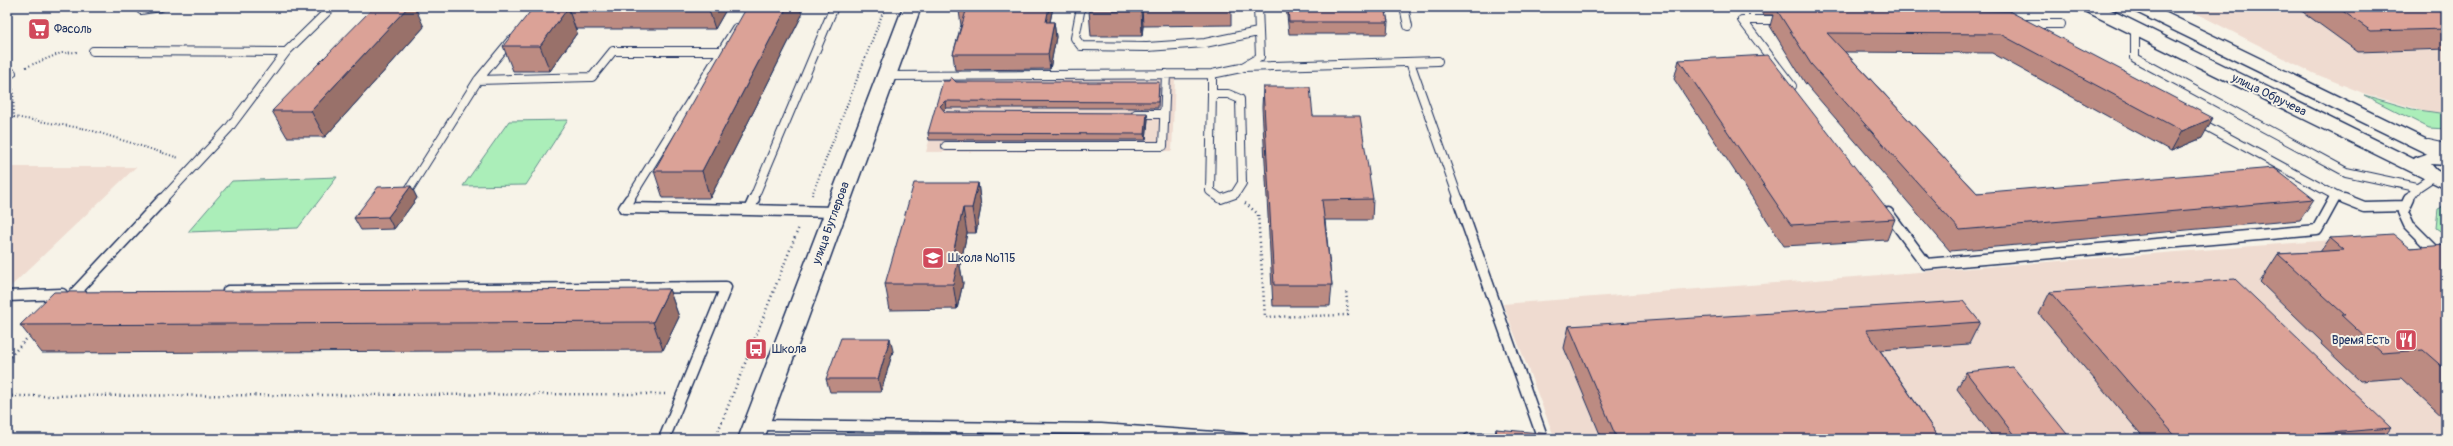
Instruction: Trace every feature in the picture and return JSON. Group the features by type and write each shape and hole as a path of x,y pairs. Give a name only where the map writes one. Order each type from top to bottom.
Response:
{"main road":[{"name":"улица Бутлерова","path":"753,432 912,7"},
{"name":"улица Обручева","path":"2091,7 2440,180"},
{"name":"улица Обручева","path":"2140,7 2446,157"}],"street":[{"path":"2440,180 2422,166 2422,162 2429,158 2446,160"}],"lane":[{"path":"142,10 161,7"},
{"path":"74,294 195,164 254,97 286,52 332,7"},
{"path":"749,210 834,7"},
{"path":"1081,7 1075,38 1081,46 1147,47 1205,43 1258,32"},
{"path":"1241,68 1260,57 1261,42 1258,32 1258,7"},
{"path":"1404,7 1408,26"},
{"path":"742,20 720,51 624,208 836,212"},
{"path":"1797,20 1742,20 1799,95"},
{"path":"2036,35 2016,24 2061,24"},
{"path":"2135,29 2135,58 2346,172 2416,187 2440,180"},
{"path":"408,191 478,80 519,31"},
{"path":"93,51 286,52"},
{"path":"478,80 574,79 592,77 613,51 720,51"},
{"path":"957,83 1166,78 1212,74 1241,68 1438,61"},
{"path":"1410,62 1543,439 1528,438"},
{"path":"1212,74 1210,191 1221,199 1234,194 1242,183 1240,99 1228,94 1212,94"},
{"path":"886,76 1166,78"},
{"path":"946,146 1163,146 1166,78"},
{"path":"1126,114 1164,114"},
{"path":"2190,117 2336,196 2364,207 2406,206"},
{"path":"2409,139 2446,147"},
{"path":"2416,187 2403,212 2409,225 2446,262"},
{"path":"1884,208 1926,264 2317,230 2336,196"},
{"path":"214,292 726,287 664,439"},
{"path":"7,296 89,294"},
{"path":"753,432 1101,429 1243,439"},
{"path":"1470,439 1521,439"}],"path":[{"path":"105,7 110,10"},
{"path":"61,53 9,73 14,117 87,129 195,164"},
{"path":"1234,194 1258,214 1265,317 1348,315 1346,290"},
{"path":"7,360 31,333"},
{"path":"7,396 682,394"}],"shaded area":[{"path":"2184,7 2446,7 2446,112 2435,113 2363,93 2313,73"},
{"path":"1175,78 1172,151 926,152 946,79"},
{"path":"7,167 136,167 7,290"},
{"path":"2346,239 2446,291 2446,439 1555,439 1503,304"}],"green space":[{"path":"2364,95 2412,109 2446,114 2446,129 2429,128"},
{"path":"568,120 526,185 463,186 509,121"},
{"path":"337,177 298,228 188,232 232,181"},
{"path":"2445,206 2446,235 2436,228 2438,209"}],"building":[{"path":"374,7 408,7 311,111 272,111"},
{"path":"747,7 787,7 702,171 654,171"},
{"path":"960,7 1049,7 1046,22 1054,22 1048,54 953,54 966,11 959,11"},
{"path":"1089,7 1141,7 1141,11 1089,11"},
{"path":"1288,7 1385,7 1388,22 1289,22"},
{"path":"1775,7 2009,11 2213,118 2182,131 2000,34 1827,33 1977,193 2274,168 2314,199 1960,230 1811,64"},
{"path":"2337,7 2446,7 2446,29 2371,31"},
{"path":"533,8 568,8 540,46 503,46"},
{"path":"1768,55 1895,219 1791,225 1679,60"},
{"path":"951,77 956,82 1159,82 1158,102 945,101 940,106 945,112 1147,113 1145,134 928,133 943,81 949,81"},
{"path":"1263,87 1310,87 1313,116 1360,116 1373,199 1322,200 1332,285 1274,285"},
{"name":"Школа №115","path":"914,183 978,183 972,208 963,208 952,258 959,258 953,284 885,284"},
{"path":"411,186 388,217 354,218 378,187"},
{"path":"2393,234 2410,248 2446,246 2446,370 2423,350 2382,353 2341,315 2345,315 2278,254 2344,250 2330,238"},
{"path":"2235,279 2391,428 2257,439 2178,439 2050,292"},
{"path":"669,289 653,322 20,325 54,292"},
{"path":"1963,301 1980,322 1866,330 1940,439 1617,439 1569,326"},
{"path":"841,338 890,338 878,379 826,379"},
{"path":"2013,367 2071,439 2017,439 1966,372"},
{"path":"1496,429 1551,434 1551,439 1498,439"}],"place":[{"name":"Фасоль","path":"39,29"},
{"name":"Школа №115","path":"933,258"},
{"name":"Время Есть","path":"2406,340"},
{"name":"Школа","path":"756,349"}]}
